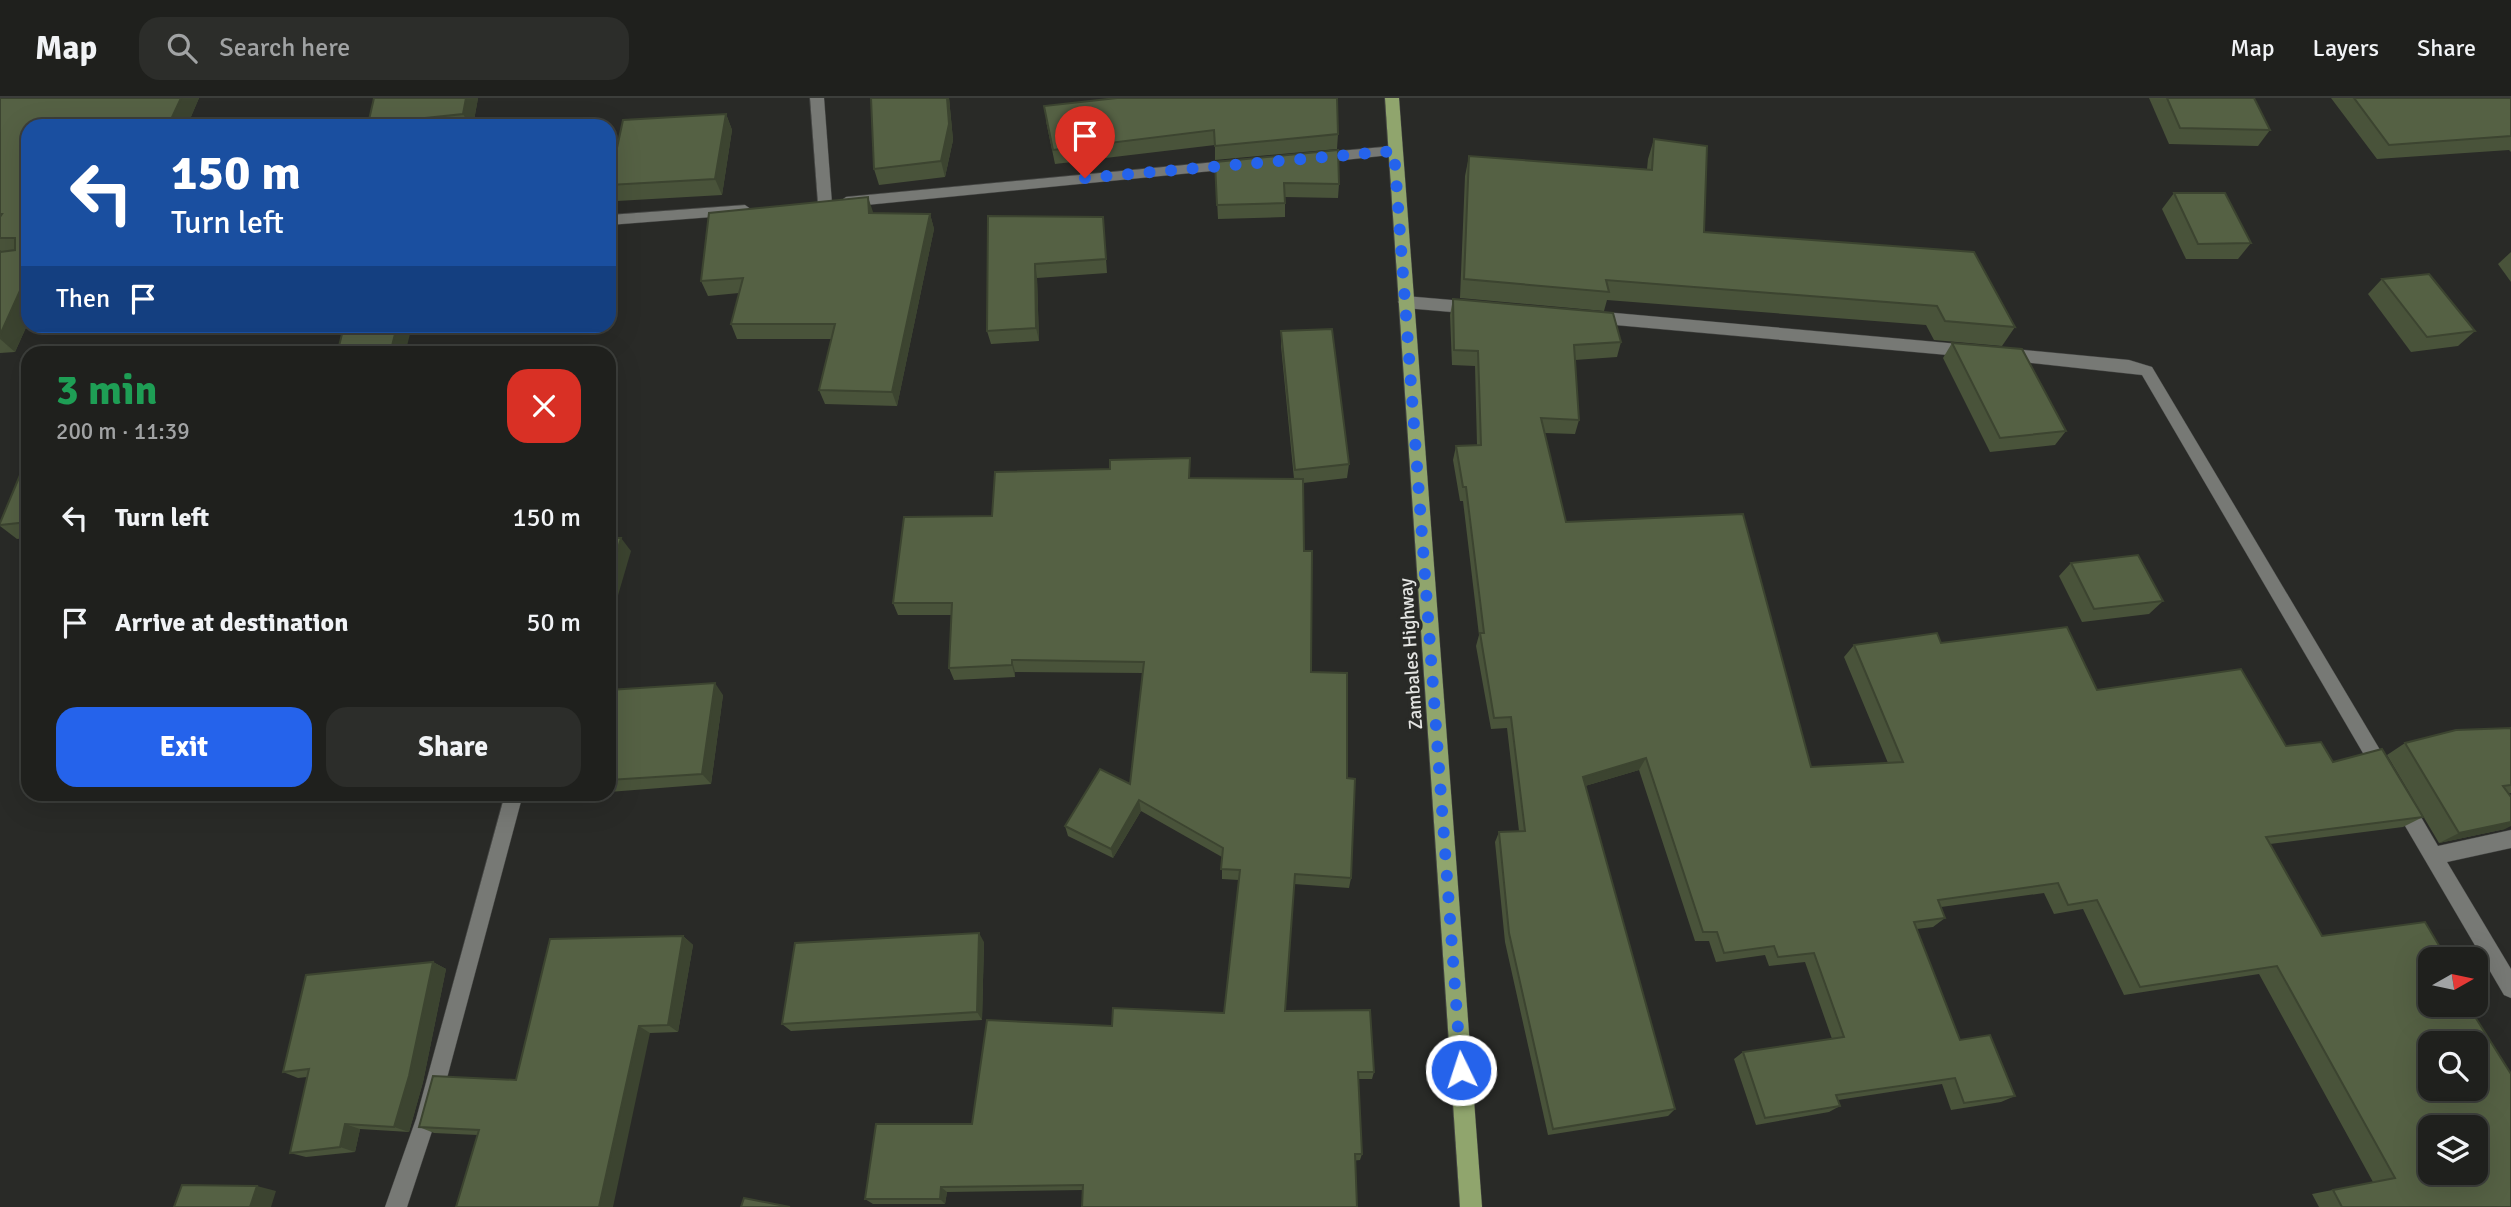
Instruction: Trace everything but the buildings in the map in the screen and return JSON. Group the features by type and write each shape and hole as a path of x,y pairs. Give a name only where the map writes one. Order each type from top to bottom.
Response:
{"main road":[{"name":"Zambales Highway","path":"1392,98 1471,1207"}],"street":[{"path":"817,98 818,204 1258,163"},
{"path":"1299,159 1394,151"},
{"path":"616,219 757,209"},
{"path":"1405,302 1488,309"},
{"path":"1571,315 2129,366 2147,371 2511,988"},
{"path":"396,1207 426,1119 512,801"},
{"path":"2433,856 2511,839"}],"route":[{"path":"1085,178 1394,151 1461,1070"}]}
